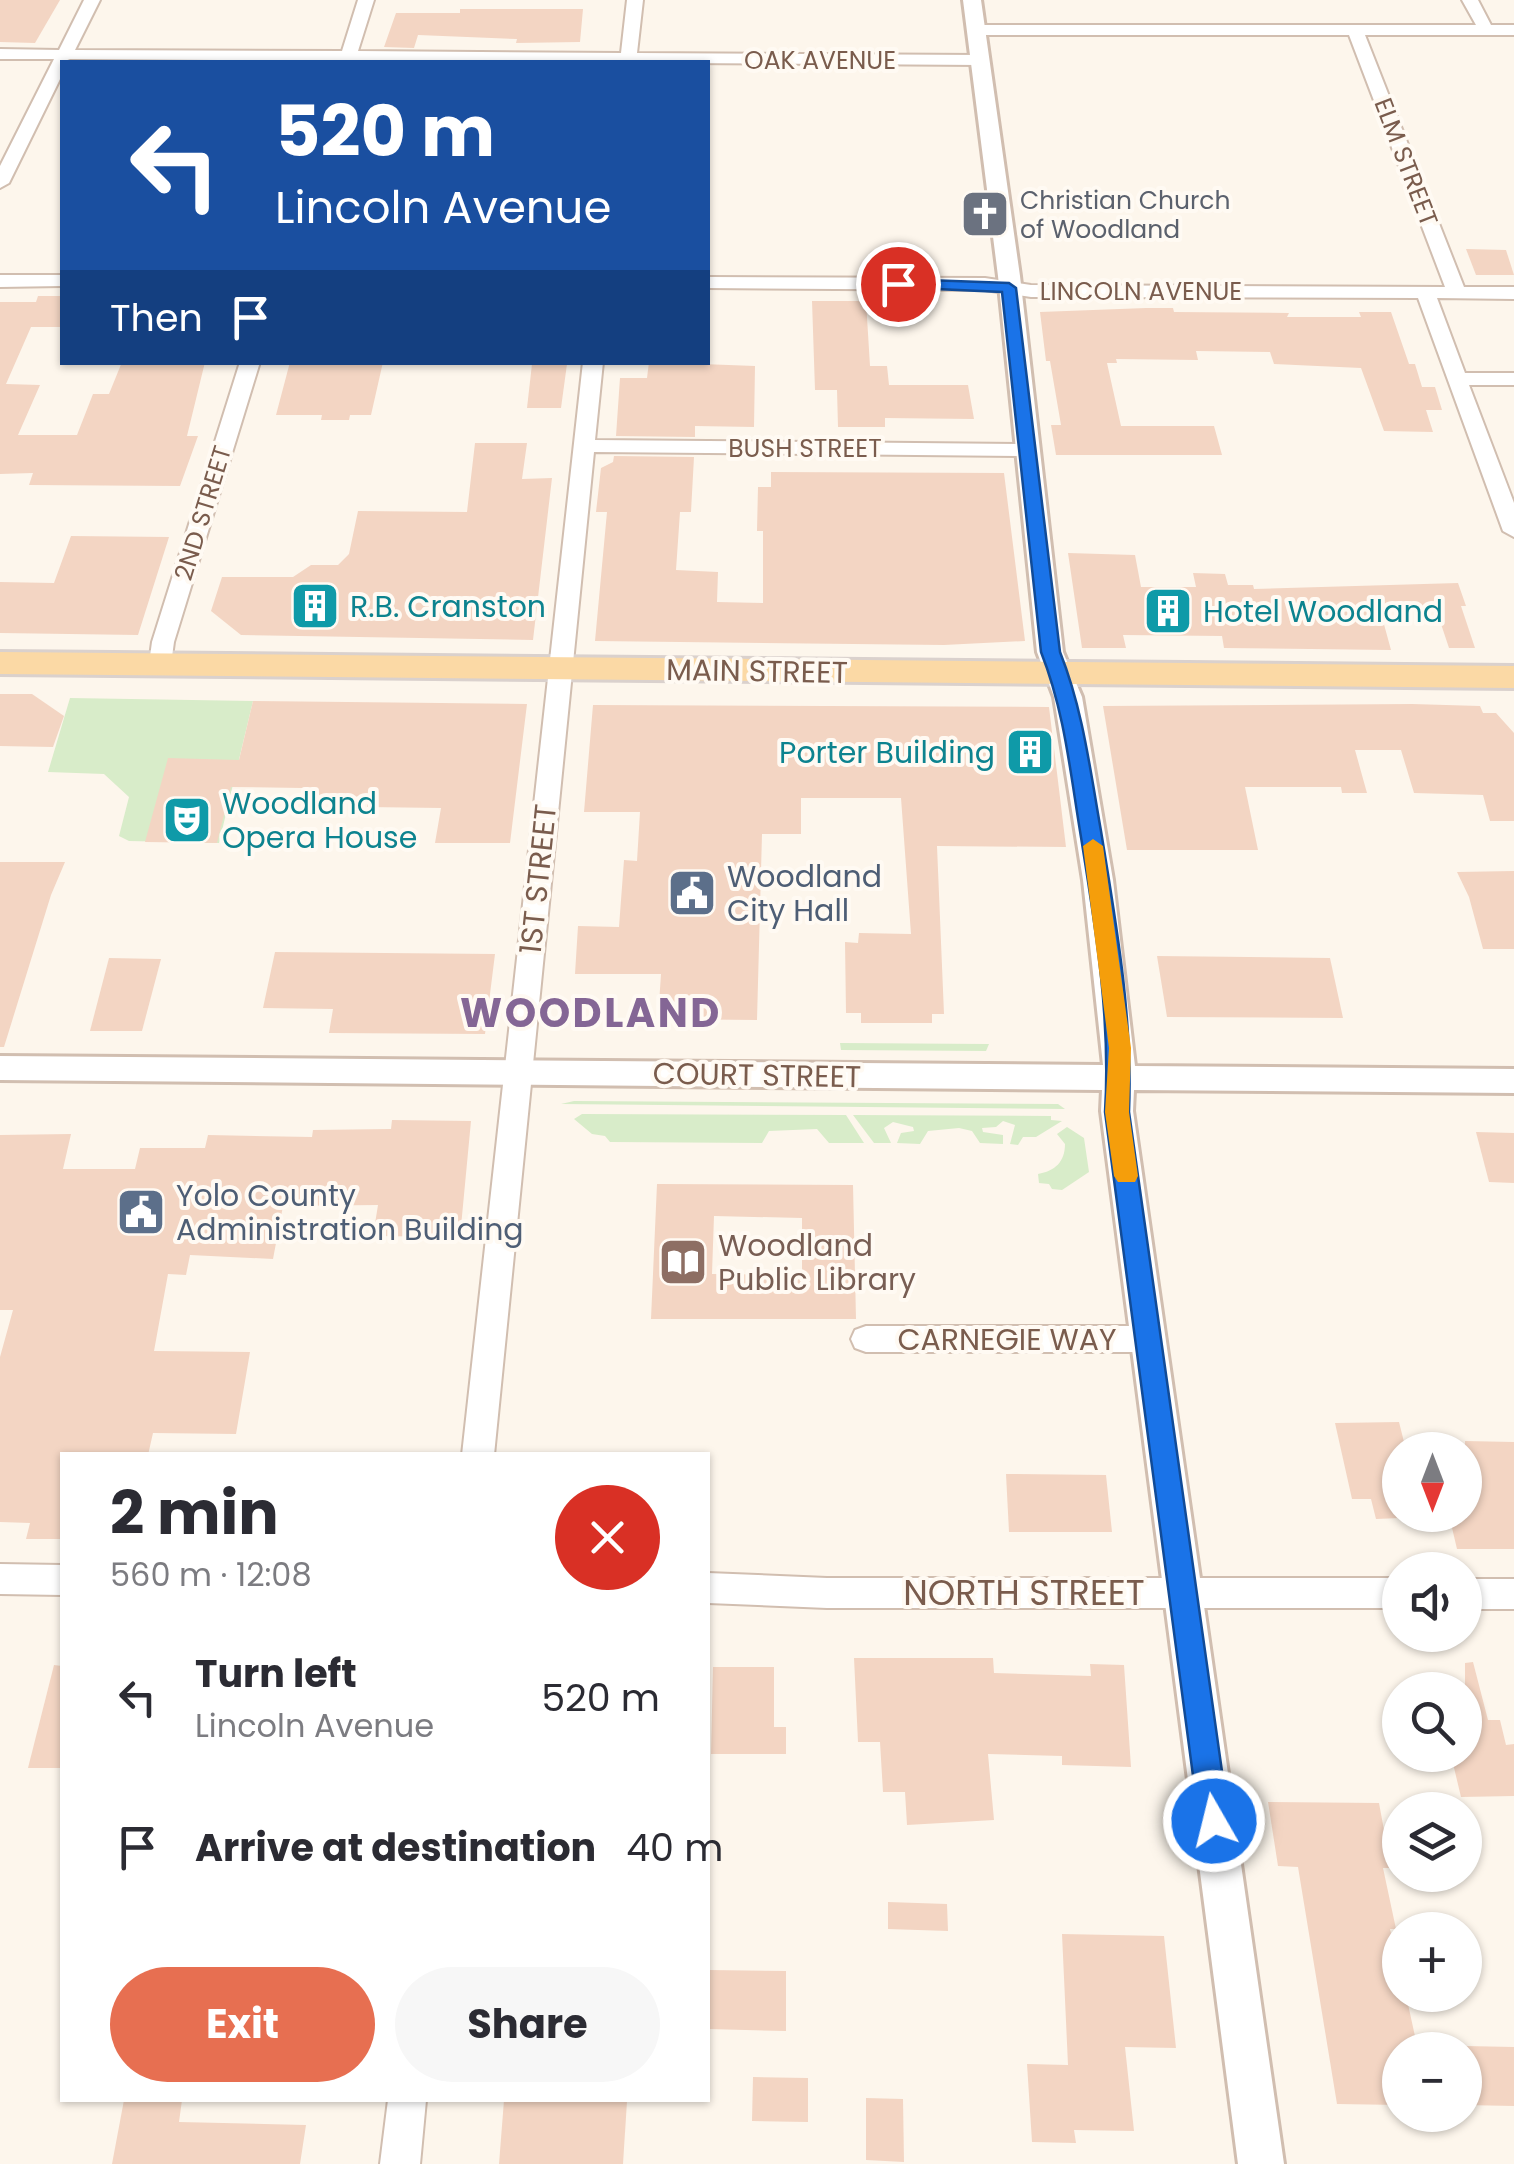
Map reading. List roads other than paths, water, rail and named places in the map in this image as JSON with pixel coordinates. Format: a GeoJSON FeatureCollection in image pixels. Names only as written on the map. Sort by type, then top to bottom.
{"type":"FeatureCollection","features":[{"type":"Feature","properties":{"kind":"main road","name":"MAIN STREET"},"geometry":{"type":"LineString","coordinates":[[0,662],[1514,676]]}},
{"type":"Feature","properties":{"kind":"street"},"geometry":{"type":"LineString","coordinates":[[61,60],[92,0]]}},
{"type":"Feature","properties":{"kind":"street"},"geometry":{"type":"LineString","coordinates":[[348,60],[366,0]]}},
{"type":"Feature","properties":{"kind":"street"},"geometry":{"type":"LineString","coordinates":[[628,60],[635,0]]}},
{"type":"Feature","properties":{"kind":"street"},"geometry":{"type":"LineString","coordinates":[[972,0],[1050,652],[1068,697],[1098,880],[1120,1048],[1117,1112],[1261,2164]]}},
{"type":"Feature","properties":{"kind":"street"},"geometry":{"type":"LineString","coordinates":[[1470,0],[1486,30]]}},
{"type":"Feature","properties":{"kind":"street"},"geometry":{"type":"LineString","coordinates":[[976,30],[1514,30]]}},
{"type":"Feature","properties":{"kind":"street","name":"ELM STREET"},"geometry":{"type":"LineString","coordinates":[[1355,30],[1457,293]]}},
{"type":"Feature","properties":{"kind":"street","name":"OAK AVENUE"},"geometry":{"type":"LineString","coordinates":[[0,54],[348,60]]}},
{"type":"Feature","properties":{"kind":"street","name":"OAK AVENUE"},"geometry":{"type":"LineString","coordinates":[[710,61],[980,60]]}},
{"type":"Feature","properties":{"kind":"street"},"geometry":{"type":"LineString","coordinates":[[0,183],[60,62]]}},
{"type":"Feature","properties":{"kind":"street"},"geometry":{"type":"LineString","coordinates":[[0,281],[60,281]]}},
{"type":"Feature","properties":{"kind":"street","name":"LINCOLN AVENUE"},"geometry":{"type":"LineString","coordinates":[[710,283],[1514,293]]}},
{"type":"Feature","properties":{"kind":"street"},"geometry":{"type":"LineString","coordinates":[[1425,292],[1514,531]]}},
{"type":"Feature","properties":{"kind":"street","name":"2ND STREET"},"geometry":{"type":"LineString","coordinates":[[160,664],[249,365]]}},
{"type":"Feature","properties":{"kind":"street","name":"1ST STREET"},"geometry":{"type":"LineString","coordinates":[[478,1452],[593,365]]}},
{"type":"Feature","properties":{"kind":"street"},"geometry":{"type":"LineString","coordinates":[[1456,379],[1514,379]]}},
{"type":"Feature","properties":{"kind":"street","name":"BUSH STREET"},"geometry":{"type":"LineString","coordinates":[[584,446],[1027,450]]}},
{"type":"Feature","properties":{"kind":"street","name":"COURT STREET"},"geometry":{"type":"LineString","coordinates":[[0,1068],[1514,1081]]}},
{"type":"Feature","properties":{"kind":"street","name":"CARNEGIE WAY"},"geometry":{"type":"LineString","coordinates":[[866,1339],[1149,1339]]}},
{"type":"Feature","properties":{"kind":"street"},"geometry":{"type":"LineString","coordinates":[[0,1579],[60,1580]]}},
{"type":"Feature","properties":{"kind":"street","name":"NORTH STREET"},"geometry":{"type":"LineString","coordinates":[[710,1588],[827,1593],[1382,1593]]}},
{"type":"Feature","properties":{"kind":"street"},"geometry":{"type":"LineString","coordinates":[[1482,1594],[1514,1594]]}},
{"type":"Feature","properties":{"kind":"street"},"geometry":{"type":"LineString","coordinates":[[400,2164],[407,2102]]}},
{"type":"Feature","properties":{"kind":"place","name":"Christian Church of Woodland"},"geometry":{"type":"Point","coordinates":[985,214]}},
{"type":"Feature","properties":{"kind":"place","name":"R.B. Cranston"},"geometry":{"type":"Point","coordinates":[315,606]}},
{"type":"Feature","properties":{"kind":"place","name":"Hotel Woodland"},"geometry":{"type":"Point","coordinates":[1168,611]}},
{"type":"Feature","properties":{"kind":"place","name":"Porter Building"},"geometry":{"type":"Point","coordinates":[1030,752]}},
{"type":"Feature","properties":{"kind":"place","name":"Woodland Opera House"},"geometry":{"type":"Point","coordinates":[187,820]}},
{"type":"Feature","properties":{"kind":"place","name":"Woodland City Hall"},"geometry":{"type":"Point","coordinates":[692,893]}},
{"type":"Feature","properties":{"kind":"place","name":"Yolo County Administration Building"},"geometry":{"type":"Point","coordinates":[141,1212]}},
{"type":"Feature","properties":{"kind":"place","name":"Woodland Public Library"},"geometry":{"type":"Point","coordinates":[683,1262]}},
{"type":"Feature","properties":{"kind":"district","name":"WOODLAND"},"geometry":{"type":"Point","coordinates":[591,1013]}}]}
